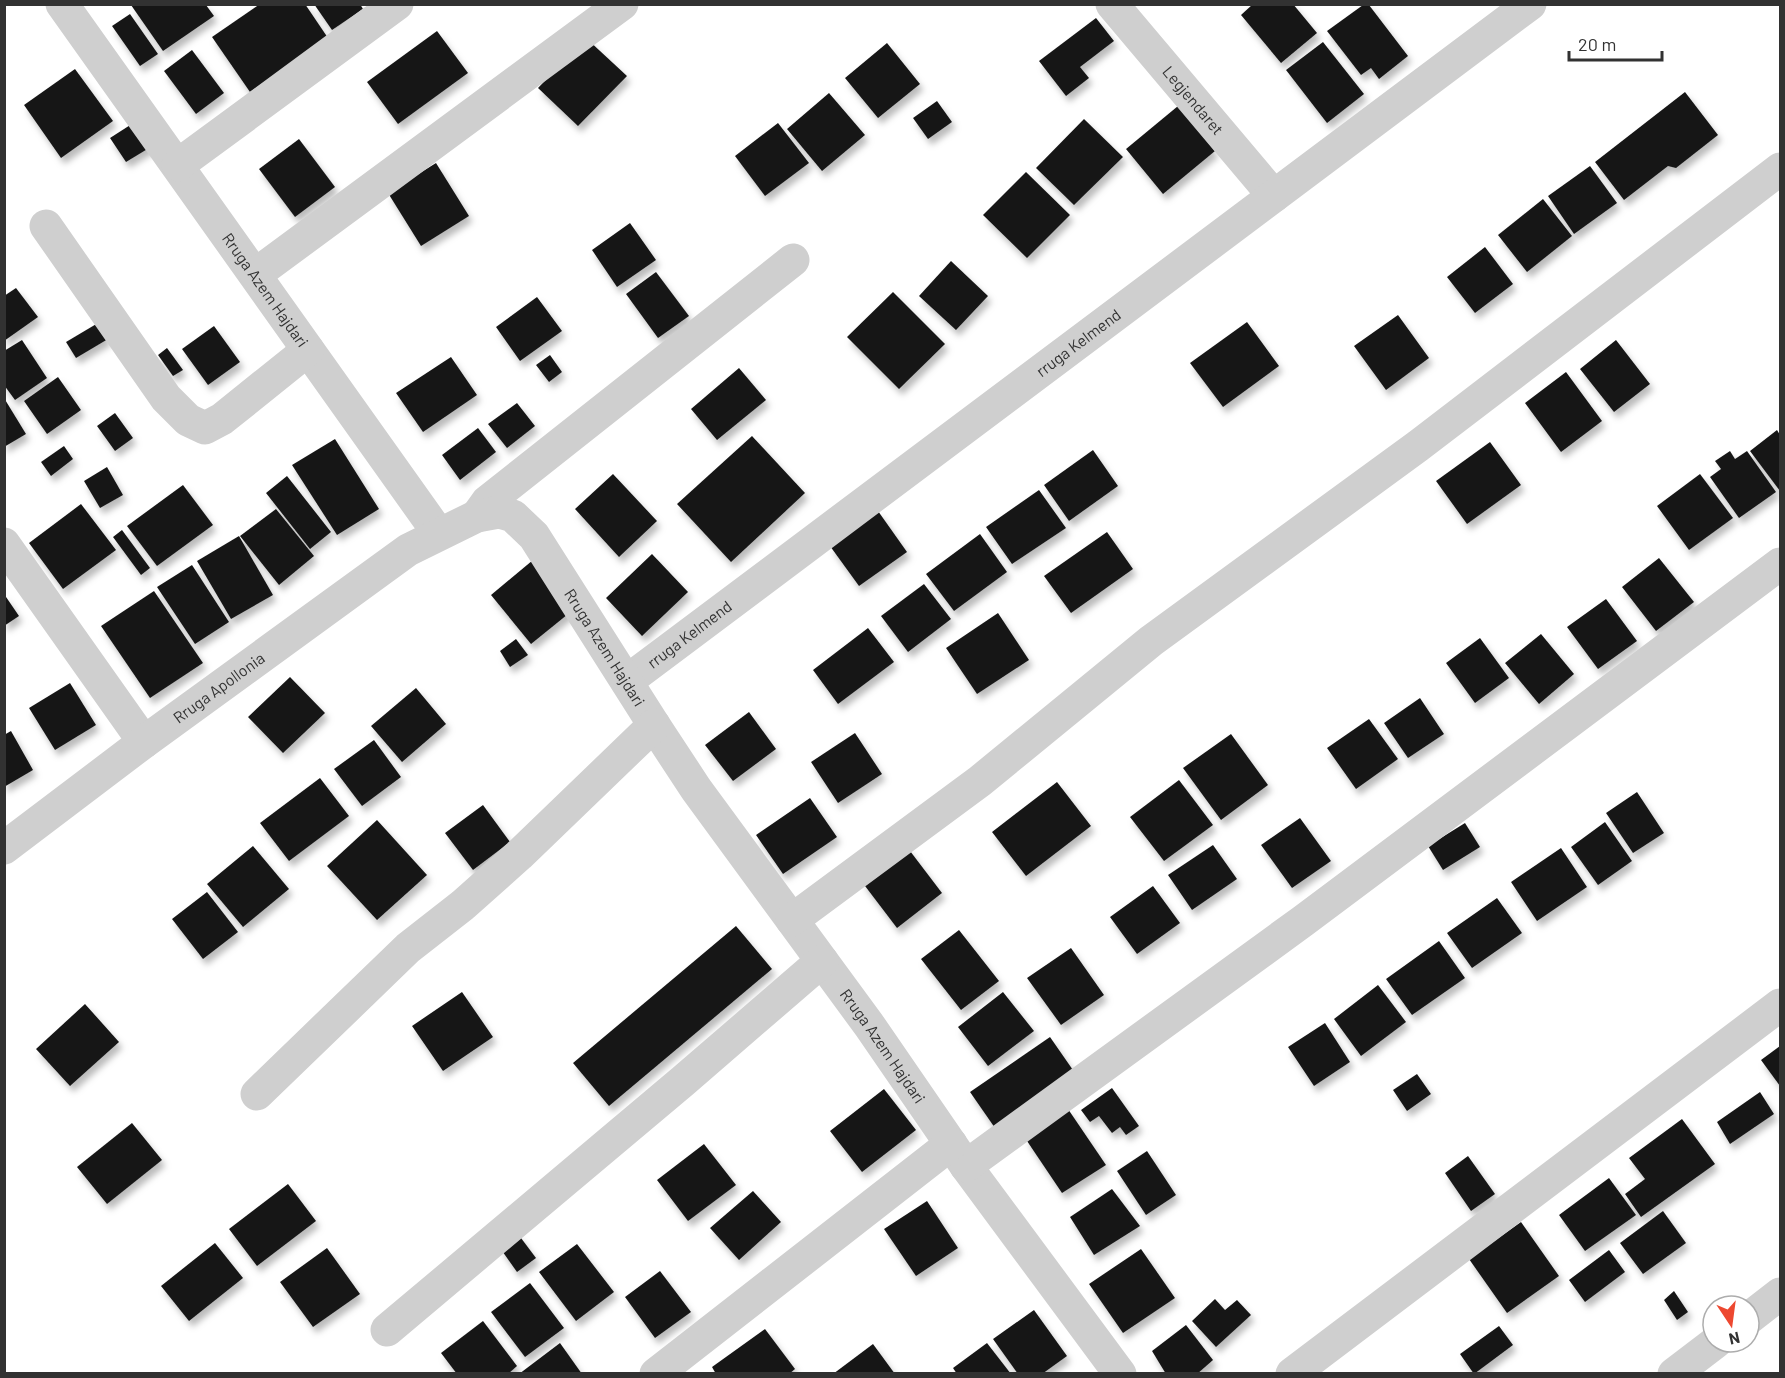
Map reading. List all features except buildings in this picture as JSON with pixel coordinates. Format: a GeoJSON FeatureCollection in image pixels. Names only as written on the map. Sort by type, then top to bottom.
{"type":"FeatureCollection","features":[{"type":"Feature","properties":{"kind":"street","name":"Rruga Azem Hajdari"},"geometry":{"type":"LineString","coordinates":[[62,4],[439,534],[477,516],[499,512],[513,516],[534,536],[696,789],[869,1024],[1108,1369]]}},
{"type":"Feature","properties":{"kind":"street"},"geometry":{"type":"LineString","coordinates":[[178,165],[397,4]]}},
{"type":"Feature","properties":{"kind":"street"},"geometry":{"type":"LineString","coordinates":[[256,274],[622,4]]}},
{"type":"Feature","properties":{"kind":"street","name":"Legjendaret"},"geometry":{"type":"LineString","coordinates":[[1112,4],[1274,196]]}},
{"type":"Feature","properties":{"kind":"street","name":"rruga Kelmend"},"geometry":{"type":"LineString","coordinates":[[627,681],[1274,196],[1512,10]]}},
{"type":"Feature","properties":{"kind":"street"},"geometry":{"type":"LineString","coordinates":[[792,920],[980,782],[1151,640],[1418,446],[1780,169]]}},
{"type":"Feature","properties":{"kind":"street"},"geometry":{"type":"LineString","coordinates":[[46,226],[166,398],[188,420],[205,428],[222,419],[308,350]]}},
{"type":"Feature","properties":{"kind":"street"},"geometry":{"type":"LineString","coordinates":[[477,516],[487,502],[793,260]]}},
{"type":"Feature","properties":{"kind":"street","name":"Rruga Apollonia"},"geometry":{"type":"LineString","coordinates":[[4,848],[144,742],[408,550],[439,534]]}},
{"type":"Feature","properties":{"kind":"street"},"geometry":{"type":"LineString","coordinates":[[4,544],[144,742]]}},
{"type":"Feature","properties":{"kind":"street"},"geometry":{"type":"LineString","coordinates":[[656,1374],[958,1155],[1303,921],[1780,564]]}},
{"type":"Feature","properties":{"kind":"street"},"geometry":{"type":"LineString","coordinates":[[257,1094],[408,948],[519,855],[654,725]]}},
{"type":"Feature","properties":{"kind":"street"},"geometry":{"type":"LineString","coordinates":[[387,1330],[822,961]]}},
{"type":"Feature","properties":{"kind":"street"},"geometry":{"type":"LineString","coordinates":[[1292,1374],[1780,1005]]}},
{"type":"Feature","properties":{"kind":"street"},"geometry":{"type":"LineString","coordinates":[[1761,1309],[1780,1294]]}},
{"type":"Feature","properties":{"kind":"street"},"geometry":{"type":"LineString","coordinates":[[1674,1374],[1701,1353]]}}]}
